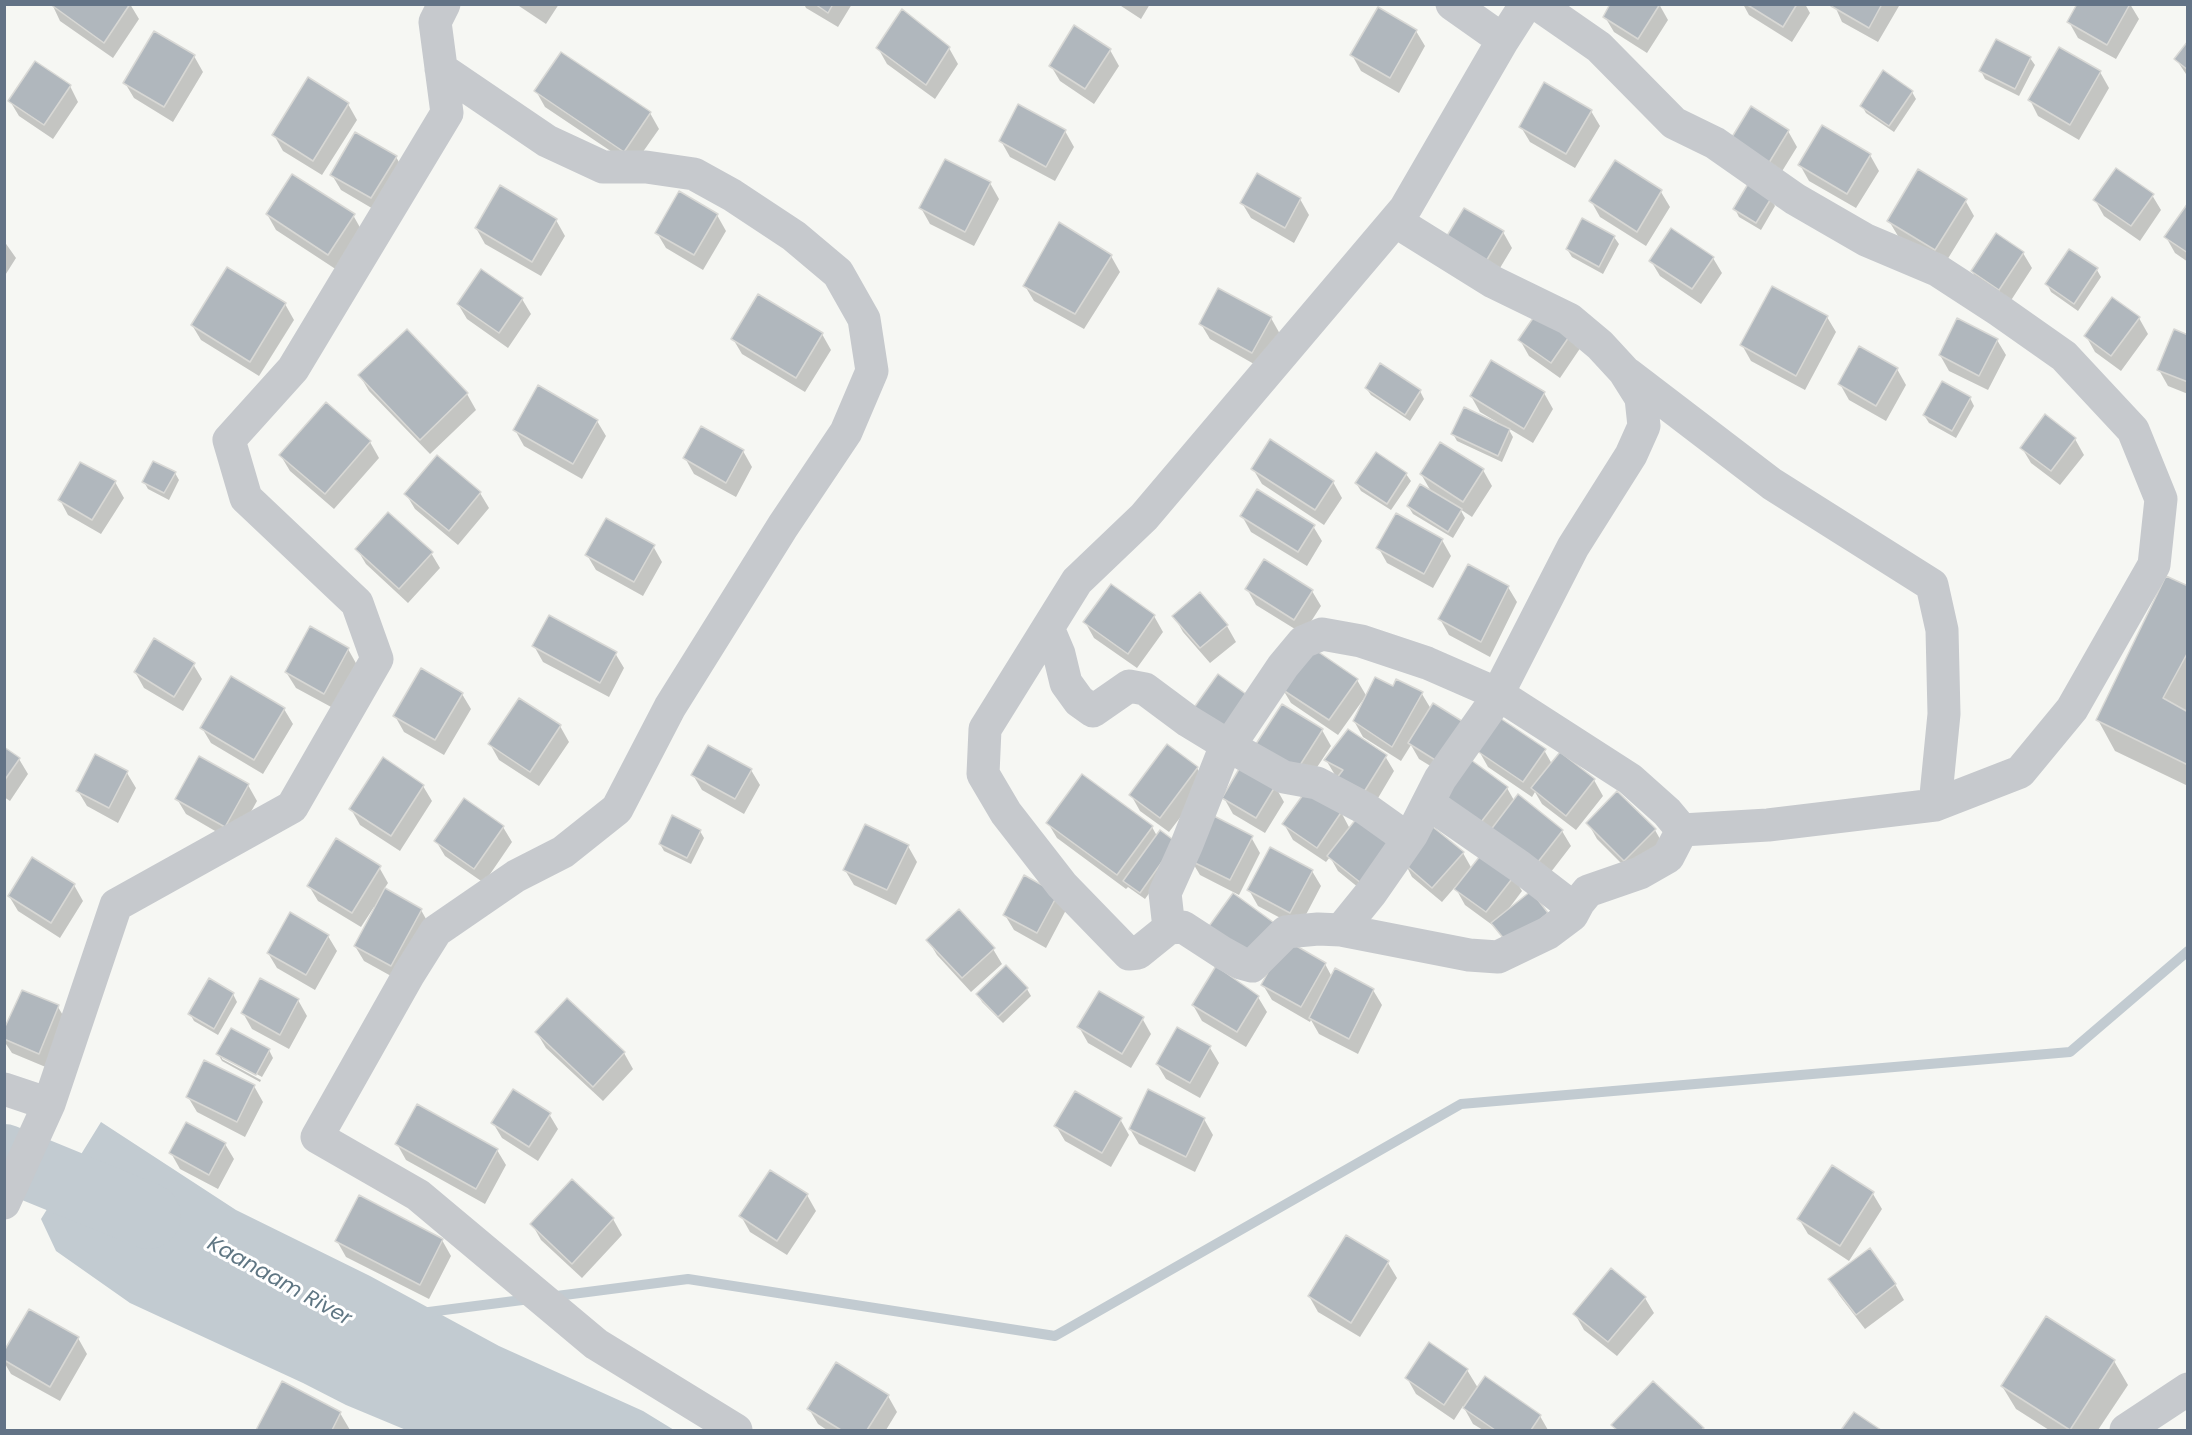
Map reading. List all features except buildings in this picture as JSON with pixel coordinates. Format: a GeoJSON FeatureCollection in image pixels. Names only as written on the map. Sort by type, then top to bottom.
{"type":"FeatureCollection","features":[{"type":"Feature","properties":{"kind":"street"},"geometry":{"type":"LineString","coordinates":[[4,1203],[49,1104],[116,905],[292,807],[377,659],[357,603],[246,498],[229,440],[293,369],[447,113],[435,22],[444,4]]}},
{"type":"Feature","properties":{"kind":"street"},"geometry":{"type":"LineString","coordinates":[[1452,4],[1503,40]]}},
{"type":"Feature","properties":{"kind":"street"},"geometry":{"type":"LineString","coordinates":[[1526,4],[1405,210],[1144,517],[1077,582],[985,729],[983,774],[1006,813],[1062,885],[1129,954],[1138,953],[1169,928],[1184,927],[1223,953],[1252,966],[1286,932],[1318,929],[1341,930],[1469,955],[1498,957],[1548,933],[1572,915],[1588,891],[1640,873],[1668,857],[1682,830]]}},
{"type":"Feature","properties":{"kind":"street"},"geometry":{"type":"LineString","coordinates":[[1537,4],[1599,47],[1674,123],[1715,143],[1805,205],[1866,240],[1937,270],[2000,310],[2064,356],[2133,430],[2161,499],[2154,565],[2072,709],[2020,772],[1935,805],[1768,825],[1682,830]]}},
{"type":"Feature","properties":{"kind":"street"},"geometry":{"type":"LineString","coordinates":[[441,69],[547,141],[603,167],[646,167],[694,174],[732,195],[794,236],[838,273],[864,319],[872,371],[846,432],[783,526],[670,707],[617,809],[563,852],[516,876],[436,931],[409,974],[317,1137],[418,1194],[596,1344],[736,1431]]}},
{"type":"Feature","properties":{"kind":"street"},"geometry":{"type":"LineString","coordinates":[[1395,221],[1493,282],[1569,319],[1600,345],[1624,371],[1772,484],[1932,585],[1942,630],[1944,714],[1935,805]]}},
{"type":"Feature","properties":{"kind":"street"},"geometry":{"type":"LineString","coordinates":[[1341,930],[1371,893],[1408,839],[1440,779],[1492,705],[1573,547],[1631,455],[1644,426],[1641,398],[1624,371]]}},
{"type":"Feature","properties":{"kind":"street"},"geometry":{"type":"LineString","coordinates":[[1048,628],[1059,654],[1066,683],[1079,701],[1093,711],[1129,686],[1145,688],[1188,721],[1229,746],[1284,777],[1317,783],[1325,787],[1366,809],[1408,839]]}},
{"type":"Feature","properties":{"kind":"street"},"geometry":{"type":"LineString","coordinates":[[1169,928],[1165,892],[1221,758],[1283,666],[1303,642],[1322,634],[1361,641],[1427,663],[1498,694],[1630,779],[1667,812],[1682,830]]}},
{"type":"Feature","properties":{"kind":"street"},"geometry":{"type":"LineString","coordinates":[[1428,803],[1519,866],[1575,909]]}},
{"type":"Feature","properties":{"kind":"street"},"geometry":{"type":"LineString","coordinates":[[4,1089],[49,1104]]}},
{"type":"Feature","properties":{"kind":"street"},"geometry":{"type":"LineString","coordinates":[[2126,1431],[2187,1389]]}},
{"type":"Feature","properties":{"kind":"water"},"geometry":{"type":"Polygon","coordinates":[[[101,1122],[236,1210],[370,1276],[499,1346],[643,1411],[674,1430],[406,1430],[346,1405],[130,1303],[56,1251],[41,1219],[101,1122]]]}},
{"type":"Feature","properties":{"kind":"waterway"},"geometry":{"type":"LineString","coordinates":[[549,1297],[688,1279],[1055,1336],[1461,1104],[2070,1052],[2188,951]]}},
{"type":"Feature","properties":{"kind":"waterway","name":"Kaanaam River"},"geometry":{"type":"LineString","coordinates":[[4,1157],[148,1216]]}},
{"type":"Feature","properties":{"kind":"waterway"},"geometry":{"type":"LineString","coordinates":[[421,1313],[530,1299]]}}]}
